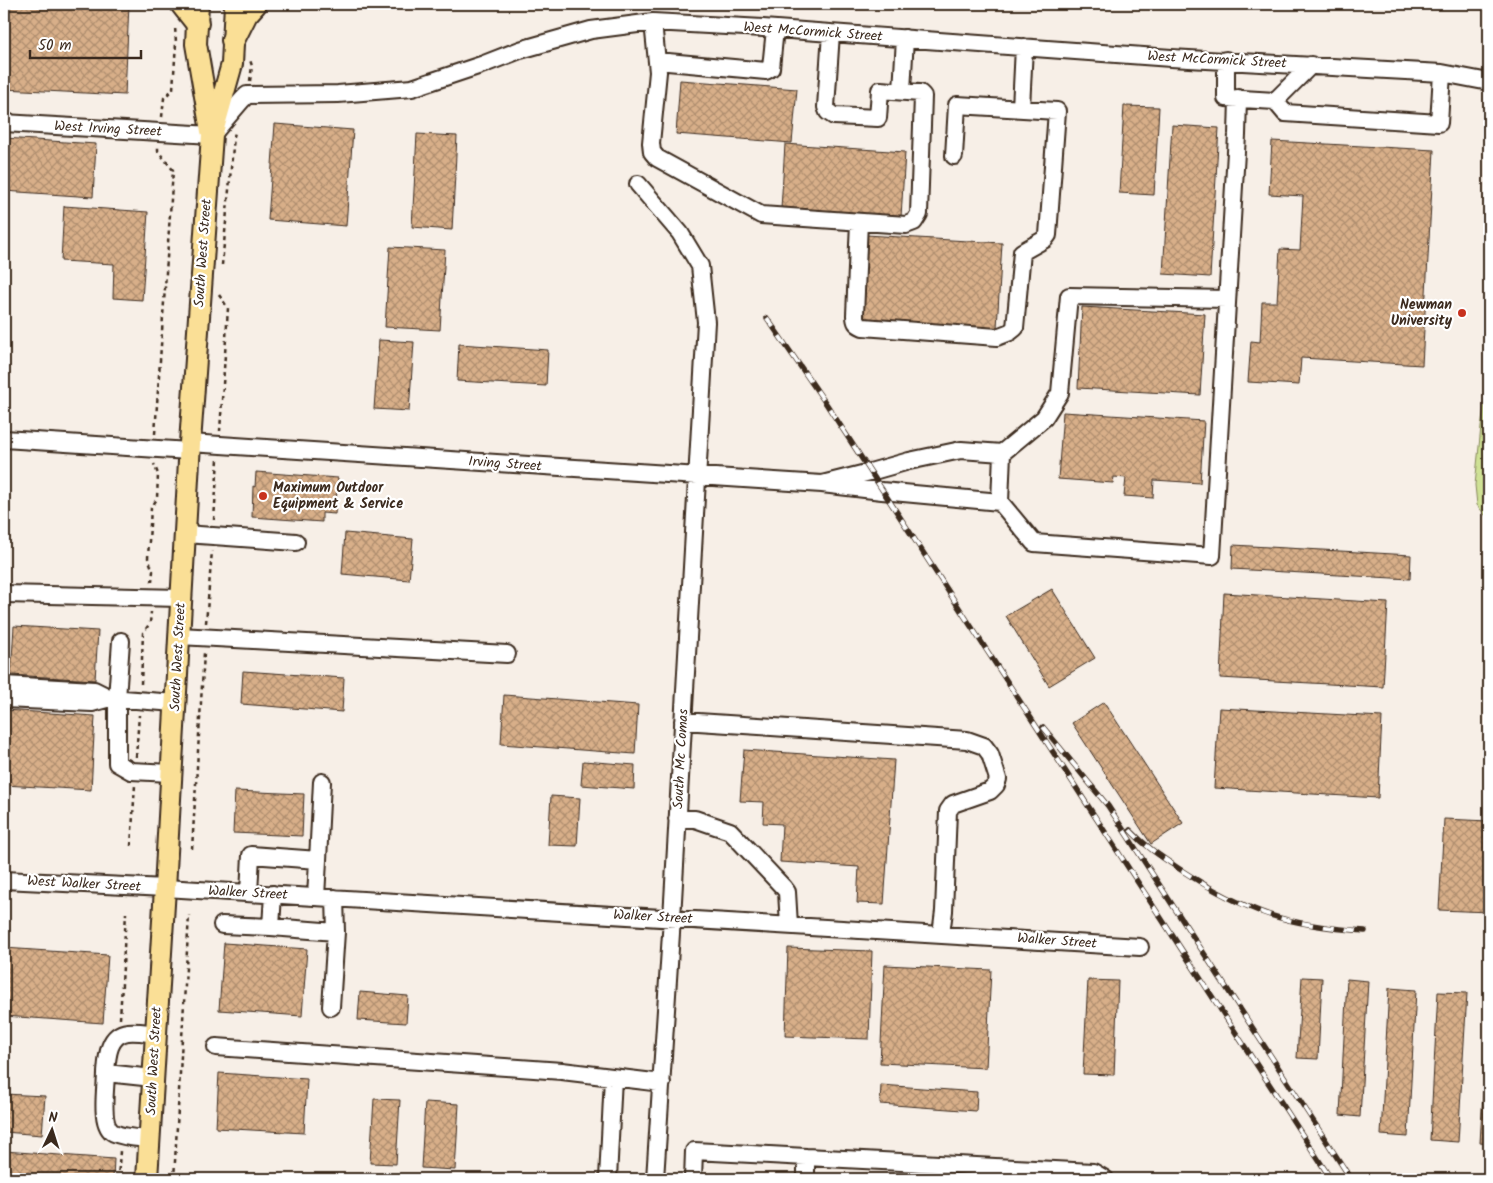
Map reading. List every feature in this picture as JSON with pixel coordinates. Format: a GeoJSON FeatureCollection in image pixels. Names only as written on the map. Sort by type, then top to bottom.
{"type":"FeatureCollection","features":[{"type":"Feature","properties":{"kind":"highway"},"geometry":{"type":"LineString","coordinates":[[233,40],[246,14],[255,4]]}},
{"type":"Feature","properties":{"kind":"highway"},"geometry":{"type":"LineString","coordinates":[[178,12],[197,14]]}},
{"type":"Feature","properties":{"kind":"main road","name":"South West Street"},"geometry":{"type":"LineString","coordinates":[[147,1179],[189,447],[212,135],[232,64],[235,4]]}},
{"type":"Feature","properties":{"kind":"main road","name":"South West Street"},"geometry":{"type":"LineString","coordinates":[[197,14],[196,44],[212,135]]}},
{"type":"Feature","properties":{"kind":"street"},"geometry":{"type":"LineString","coordinates":[[653,22],[658,72],[651,143],[652,152],[656,158],[761,215],[906,225],[914,222],[919,214],[923,96],[920,92],[880,90],[878,118],[834,116],[828,112],[826,107],[831,33]]}},
{"type":"Feature","properties":{"kind":"street","name":"West McCormick Street"},"geometry":{"type":"LineString","coordinates":[[247,95],[338,94],[412,88],[520,50],[590,30],[653,22],[1442,73],[1489,70]]}},
{"type":"Feature","properties":{"kind":"street"},"geometry":{"type":"LineString","coordinates":[[657,61],[766,71],[772,68],[775,29]]}},
{"type":"Feature","properties":{"kind":"street"},"geometry":{"type":"LineString","coordinates":[[902,91],[905,38]]}},
{"type":"Feature","properties":{"kind":"street"},"geometry":{"type":"LineString","coordinates":[[1021,108],[1024,47]]}},
{"type":"Feature","properties":{"kind":"street"},"geometry":{"type":"LineString","coordinates":[[1226,60],[1226,98],[1275,101],[1285,113],[1438,123],[1442,73]]}},
{"type":"Feature","properties":{"kind":"street"},"geometry":{"type":"LineString","coordinates":[[1275,101],[1311,65]]}},
{"type":"Feature","properties":{"kind":"street","name":"West McCormick Street"},"geometry":{"type":"LineString","coordinates":[[1442,73],[1489,82]]}},
{"type":"Feature","properties":{"kind":"street"},"geometry":{"type":"LineString","coordinates":[[212,135],[247,95]]}},
{"type":"Feature","properties":{"kind":"street"},"geometry":{"type":"LineString","coordinates":[[1002,453],[1000,502],[1034,542],[1212,556],[1237,145],[1238,98]]}},
{"type":"Feature","properties":{"kind":"street"},"geometry":{"type":"LineString","coordinates":[[859,222],[855,314],[855,321],[858,325],[872,328],[997,337],[1010,332],[1015,328],[1022,252],[1048,236],[1057,111],[957,105],[954,156]]}},
{"type":"Feature","properties":{"kind":"street","name":"West Irving Street"},"geometry":{"type":"LineString","coordinates":[[4,123],[212,135]]}},
{"type":"Feature","properties":{"kind":"street","name":"South Mc Comas"},"geometry":{"type":"LineString","coordinates":[[638,184],[680,233],[700,266],[706,322],[678,819],[655,1179]]}},
{"type":"Feature","properties":{"kind":"street"},"geometry":{"type":"LineString","coordinates":[[822,484],[909,461],[961,450],[1002,453],[1044,418],[1060,393],[1068,296],[1227,300]]}},
{"type":"Feature","properties":{"kind":"street","name":"Irving Street"},"geometry":{"type":"LineString","coordinates":[[4,439],[154,449],[219,445],[822,484]]}},
{"type":"Feature","properties":{"kind":"street"},"geometry":{"type":"LineString","coordinates":[[822,484],[1000,502]]}},
{"type":"Feature","properties":{"kind":"street"},"geometry":{"type":"LineString","coordinates":[[184,534],[296,542]]}},
{"type":"Feature","properties":{"kind":"street"},"geometry":{"type":"LineString","coordinates":[[4,594],[181,598]]}},
{"type":"Feature","properties":{"kind":"street"},"geometry":{"type":"LineString","coordinates":[[179,636],[507,654]]}},
{"type":"Feature","properties":{"kind":"street"},"geometry":{"type":"LineString","coordinates":[[121,641],[114,699],[117,763],[131,771],[171,773]]}},
{"type":"Feature","properties":{"kind":"street"},"geometry":{"type":"LineString","coordinates":[[4,685],[94,690],[114,699]]}},
{"type":"Feature","properties":{"kind":"street"},"geometry":{"type":"LineString","coordinates":[[4,699],[92,704],[114,699],[175,703]]}},
{"type":"Feature","properties":{"kind":"street"},"geometry":{"type":"LineString","coordinates":[[683,721],[967,740],[984,746],[990,754],[998,779],[996,785],[990,791],[953,804],[948,811],[944,911],[941,934]]}},
{"type":"Feature","properties":{"kind":"street"},"geometry":{"type":"LineString","coordinates":[[316,897],[322,782]]}},
{"type":"Feature","properties":{"kind":"street"},"geometry":{"type":"LineString","coordinates":[[678,819],[695,819],[730,831],[787,892],[789,925]]}},
{"type":"Feature","properties":{"kind":"street"},"geometry":{"type":"LineString","coordinates":[[249,893],[251,855],[318,860]]}},
{"type":"Feature","properties":{"kind":"street","name":"West Walker Street"},"geometry":{"type":"LineString","coordinates":[[4,880],[165,888]]}},
{"type":"Feature","properties":{"kind":"street","name":"Walker Street"},"geometry":{"type":"LineString","coordinates":[[165,888],[1140,946]]}},
{"type":"Feature","properties":{"kind":"street"},"geometry":{"type":"LineString","coordinates":[[271,927],[273,894]]}},
{"type":"Feature","properties":{"kind":"street"},"geometry":{"type":"LineString","coordinates":[[330,1007],[336,932],[335,898]]}},
{"type":"Feature","properties":{"kind":"street"},"geometry":{"type":"LineString","coordinates":[[222,925],[336,932]]}},
{"type":"Feature","properties":{"kind":"street"},"geometry":{"type":"LineString","coordinates":[[150,1139],[121,1136],[112,1133],[106,1125],[104,1111],[107,1052],[112,1043],[122,1033],[156,1034]]}},
{"type":"Feature","properties":{"kind":"street"},"geometry":{"type":"LineString","coordinates":[[216,1047],[562,1071],[662,1083]]}},
{"type":"Feature","properties":{"kind":"street"},"geometry":{"type":"LineString","coordinates":[[106,1073],[153,1078]]}},
{"type":"Feature","properties":{"kind":"street"},"geometry":{"type":"LineString","coordinates":[[608,1179],[613,1077]]}},
{"type":"Feature","properties":{"kind":"street"},"geometry":{"type":"LineString","coordinates":[[693,1179],[694,1150],[806,1157],[946,1172],[1058,1175],[1093,1172],[1105,1179]]}},
{"type":"Feature","properties":{"kind":"street"},"geometry":{"type":"LineString","coordinates":[[806,1157],[806,1179]]}},
{"type":"Feature","properties":{"kind":"path"},"geometry":{"type":"LineString","coordinates":[[131,846],[144,634],[150,623],[152,597],[153,571],[148,558],[151,508],[157,498],[158,474],[153,461],[172,170],[158,151],[164,98],[173,89],[178,12]]}},
{"type":"Feature","properties":{"kind":"path"},"geometry":{"type":"LineString","coordinates":[[247,95],[252,66],[250,59]]}},
{"type":"Feature","properties":{"kind":"path"},"geometry":{"type":"LineString","coordinates":[[221,268],[234,136],[237,130]]}},
{"type":"Feature","properties":{"kind":"path"},"geometry":{"type":"LineString","coordinates":[[192,849],[228,308],[218,296],[220,287]]}},
{"type":"Feature","properties":{"kind":"path"},"geometry":{"type":"LineString","coordinates":[[174,1179],[189,915]]}},
{"type":"Feature","properties":{"kind":"green space"},"geometry":{"type":"Polygon","coordinates":[[[1489,373],[1489,520],[1477,505],[1475,485],[1489,373]]]}},
{"type":"Feature","properties":{"kind":"building"},"geometry":{"type":"Polygon","coordinates":[[[4,4],[129,4],[125,95],[4,89],[4,4]]]}},
{"type":"Feature","properties":{"kind":"building"},"geometry":{"type":"Polygon","coordinates":[[[680,80],[797,89],[792,143],[676,134],[680,80]]]}},
{"type":"Feature","properties":{"kind":"building"},"geometry":{"type":"Polygon","coordinates":[[[1124,106],[1159,107],[1154,195],[1119,193],[1124,106]]]}},
{"type":"Feature","properties":{"kind":"building"},"geometry":{"type":"Polygon","coordinates":[[[275,124],[353,130],[346,226],[268,220],[275,124]]]}},
{"type":"Feature","properties":{"kind":"building"},"geometry":{"type":"Polygon","coordinates":[[[1172,125],[1219,128],[1210,277],[1163,274],[1172,125]]]}},
{"type":"Feature","properties":{"kind":"building"},"geometry":{"type":"Polygon","coordinates":[[[417,134],[457,136],[452,230],[412,227],[417,134]]]}},
{"type":"Feature","properties":{"kind":"building"},"geometry":{"type":"Polygon","coordinates":[[[4,138],[96,144],[93,197],[4,191],[4,138]]]}},
{"type":"Feature","properties":{"kind":"building"},"geometry":{"type":"Polygon","coordinates":[[[1272,141],[1434,150],[1422,365],[1301,358],[1299,385],[1248,382],[1251,341],[1260,342],[1262,302],[1277,302],[1280,249],[1300,250],[1303,196],[1269,194],[1272,141]]]}},
{"type":"Feature","properties":{"kind":"building"},"geometry":{"type":"Polygon","coordinates":[[[785,144],[905,152],[901,217],[781,209],[785,144]]]}},
{"type":"Feature","properties":{"kind":"building"},"geometry":{"type":"Polygon","coordinates":[[[64,206],[148,212],[142,300],[113,298],[114,264],[61,261],[64,206]]]}},
{"type":"Feature","properties":{"kind":"building"},"geometry":{"type":"Polygon","coordinates":[[[866,235],[1002,243],[997,328],[861,320],[866,235]]]}},
{"type":"Feature","properties":{"kind":"building"},"geometry":{"type":"Polygon","coordinates":[[[390,247],[445,250],[440,330],[385,327],[390,247]]]}},
{"type":"Feature","properties":{"kind":"building"},"geometry":{"type":"Polygon","coordinates":[[[1082,307],[1205,314],[1200,395],[1078,388],[1082,307]]]}},
{"type":"Feature","properties":{"kind":"building"},"geometry":{"type":"Polygon","coordinates":[[[379,340],[414,342],[409,411],[374,409],[379,340]]]}},
{"type":"Feature","properties":{"kind":"building"},"geometry":{"type":"Polygon","coordinates":[[[459,344],[548,350],[546,386],[457,381],[459,344]]]}},
{"type":"Feature","properties":{"kind":"building"},"geometry":{"type":"Polygon","coordinates":[[[1063,412],[1204,421],[1200,483],[1154,480],[1153,498],[1124,496],[1126,478],[1114,477],[1113,483],[1058,479],[1063,412]]]}},
{"type":"Feature","properties":{"kind":"building"},"geometry":{"type":"Polygon","coordinates":[[[256,472],[338,478],[335,514],[322,513],[322,522],[252,517],[253,486],[255,487],[256,472]]]}},
{"type":"Feature","properties":{"kind":"building"},"geometry":{"type":"Polygon","coordinates":[[[345,533],[413,539],[409,580],[342,574],[345,533]]]}},
{"type":"Feature","properties":{"kind":"building"},"geometry":{"type":"Polygon","coordinates":[[[1233,545],[1411,555],[1410,579],[1232,569],[1233,545]]]}},
{"type":"Feature","properties":{"kind":"building"},"geometry":{"type":"Polygon","coordinates":[[[1052,589],[1095,658],[1049,686],[1006,616],[1052,589]]]}},
{"type":"Feature","properties":{"kind":"building"},"geometry":{"type":"Polygon","coordinates":[[[1224,593],[1388,603],[1383,687],[1220,678],[1224,593]]]}},
{"type":"Feature","properties":{"kind":"building"},"geometry":{"type":"Polygon","coordinates":[[[14,626],[98,631],[95,680],[11,675],[14,626]]]}},
{"type":"Feature","properties":{"kind":"building"},"geometry":{"type":"Polygon","coordinates":[[[243,671],[344,678],[342,712],[241,704],[243,671]]]}},
{"type":"Feature","properties":{"kind":"building"},"geometry":{"type":"Polygon","coordinates":[[[504,695],[638,705],[635,754],[501,744],[504,695]]]}},
{"type":"Feature","properties":{"kind":"building"},"geometry":{"type":"Polygon","coordinates":[[[1104,702],[1183,823],[1151,844],[1072,723],[1104,702]]]}},
{"type":"Feature","properties":{"kind":"building"},"geometry":{"type":"Polygon","coordinates":[[[1219,708],[1382,717],[1378,798],[1214,788],[1219,708]]]}},
{"type":"Feature","properties":{"kind":"building"},"geometry":{"type":"Polygon","coordinates":[[[4,710],[95,716],[91,790],[4,785],[4,710]]]}},
{"type":"Feature","properties":{"kind":"building"},"geometry":{"type":"Polygon","coordinates":[[[744,750],[894,760],[884,904],[857,903],[859,867],[780,862],[782,824],[763,823],[764,802],[740,801],[744,750]]]}},
{"type":"Feature","properties":{"kind":"building"},"geometry":{"type":"Polygon","coordinates":[[[583,761],[635,765],[634,789],[581,785],[583,761]]]}},
{"type":"Feature","properties":{"kind":"building"},"geometry":{"type":"Polygon","coordinates":[[[235,791],[304,794],[302,836],[233,833],[235,791]]]}},
{"type":"Feature","properties":{"kind":"building"},"geometry":{"type":"Polygon","coordinates":[[[551,796],[580,798],[577,846],[548,845],[551,796]]]}},
{"type":"Feature","properties":{"kind":"building"},"geometry":{"type":"Polygon","coordinates":[[[1444,819],[1489,821],[1489,912],[1439,910],[1444,819]]]}},
{"type":"Feature","properties":{"kind":"building"},"geometry":{"type":"Polygon","coordinates":[[[224,943],[307,949],[302,1016],[219,1010],[224,943]]]}},
{"type":"Feature","properties":{"kind":"building"},"geometry":{"type":"Polygon","coordinates":[[[4,948],[108,955],[103,1023],[4,1016],[4,948]]]}},
{"type":"Feature","properties":{"kind":"building"},"geometry":{"type":"Polygon","coordinates":[[[788,948],[872,951],[869,1039],[785,1036],[788,948]]]}},
{"type":"Feature","properties":{"kind":"building"},"geometry":{"type":"Polygon","coordinates":[[[885,965],[991,970],[986,1068],[880,1063],[885,965]]]}},
{"type":"Feature","properties":{"kind":"building"},"geometry":{"type":"Polygon","coordinates":[[[1302,977],[1322,978],[1318,1059],[1297,1058],[1302,977]]]}},
{"type":"Feature","properties":{"kind":"building"},"geometry":{"type":"Polygon","coordinates":[[[1347,979],[1368,981],[1360,1117],[1340,1115],[1347,979]]]}},
{"type":"Feature","properties":{"kind":"building"},"geometry":{"type":"Polygon","coordinates":[[[1088,980],[1118,981],[1114,1075],[1083,1074],[1088,980]]]}},
{"type":"Feature","properties":{"kind":"building"},"geometry":{"type":"Polygon","coordinates":[[[1389,988],[1416,990],[1408,1137],[1381,1135],[1389,988]]]}},
{"type":"Feature","properties":{"kind":"building"},"geometry":{"type":"Polygon","coordinates":[[[360,992],[408,996],[406,1023],[358,1020],[360,992]]]}},
{"type":"Feature","properties":{"kind":"building"},"geometry":{"type":"Polygon","coordinates":[[[1438,992],[1467,993],[1458,1142],[1430,1140],[1438,992]]]}},
{"type":"Feature","properties":{"kind":"building"},"geometry":{"type":"Polygon","coordinates":[[[1489,995],[1489,1144],[1480,1143],[1489,995]]]}},
{"type":"Feature","properties":{"kind":"building"},"geometry":{"type":"Polygon","coordinates":[[[219,1073],[307,1079],[304,1133],[216,1128],[219,1073]]]}},
{"type":"Feature","properties":{"kind":"building"},"geometry":{"type":"Polygon","coordinates":[[[881,1085],[977,1092],[976,1111],[880,1104],[881,1085]]]}},
{"type":"Feature","properties":{"kind":"building"},"geometry":{"type":"Polygon","coordinates":[[[4,1094],[45,1096],[42,1135],[4,1132],[4,1094]]]}},
{"type":"Feature","properties":{"kind":"building"},"geometry":{"type":"Polygon","coordinates":[[[374,1099],[400,1100],[396,1164],[370,1163],[374,1099]]]}},
{"type":"Feature","properties":{"kind":"building"},"geometry":{"type":"Polygon","coordinates":[[[425,1102],[459,1104],[455,1170],[421,1168],[425,1102]]]}},
{"type":"Feature","properties":{"kind":"building"},"geometry":{"type":"Polygon","coordinates":[[[4,1151],[114,1159],[113,1179],[4,1179],[4,1151]]]}},
{"type":"Feature","properties":{"kind":"railway"},"geometry":{"type":"LineString","coordinates":[[767,318],[827,405],[1331,1179]]}},
{"type":"Feature","properties":{"kind":"railway"},"geometry":{"type":"LineString","coordinates":[[1043,727],[1108,806],[1351,1179]]}},
{"type":"Feature","properties":{"kind":"railway"},"geometry":{"type":"LineString","coordinates":[[1130,830],[1147,846],[1178,868],[1246,906],[1293,921],[1365,931]]}},
{"type":"Feature","properties":{"kind":"place","name":"Newman University"},"geometry":{"type":"Point","coordinates":[1462,313]}},
{"type":"Feature","properties":{"kind":"place","name":"Maximum Outdoor Equipment & Service"},"geometry":{"type":"Point","coordinates":[263,496]}}]}
